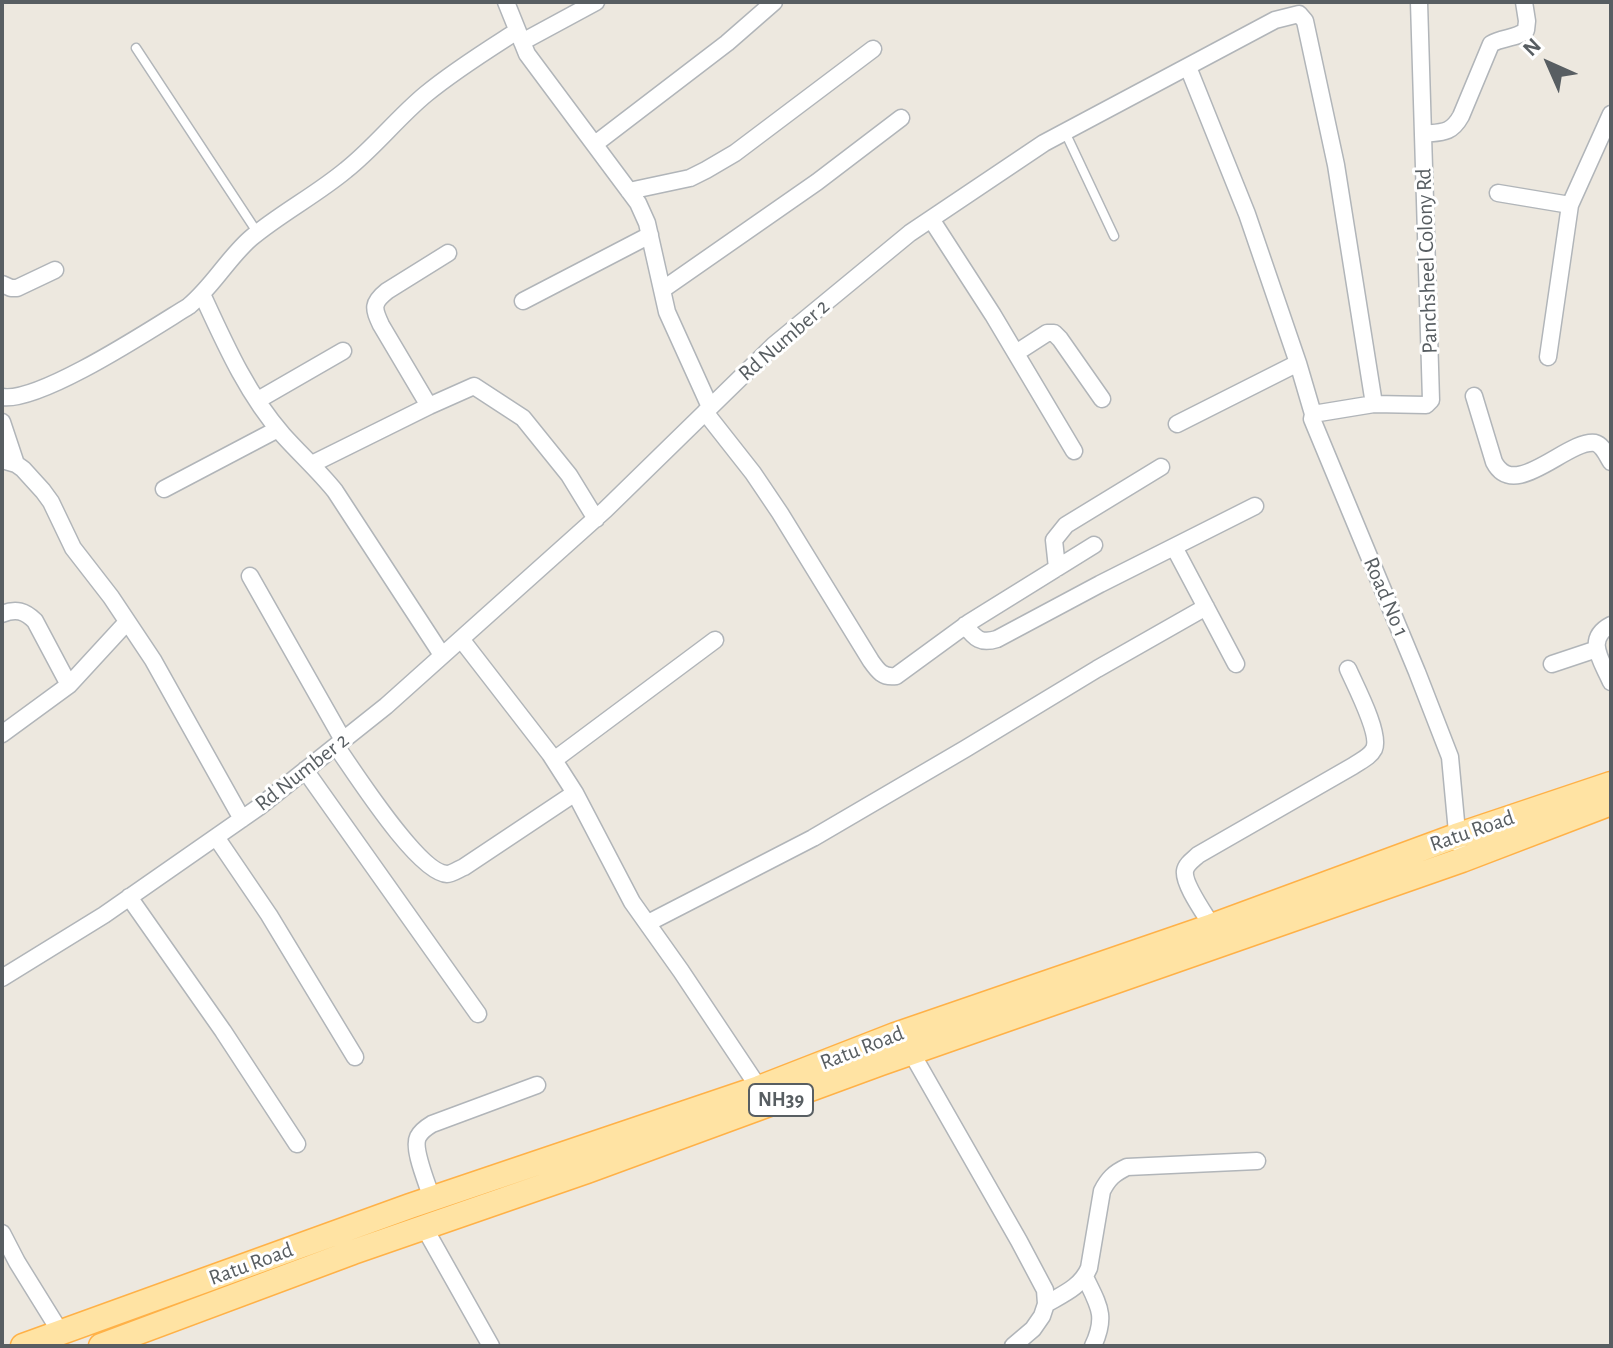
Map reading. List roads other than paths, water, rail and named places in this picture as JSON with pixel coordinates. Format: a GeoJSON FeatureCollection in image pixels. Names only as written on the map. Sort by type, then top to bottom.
{"type":"FeatureCollection","features":[{"type":"Feature","properties":{"kind":"main road","name":"Ratu Road"},"geometry":{"type":"LineString","coordinates":[[23,1346],[432,1199],[759,1088],[895,1035],[1212,926],[1456,836],[1611,784]]}},
{"type":"Feature","properties":{"kind":"main road","name":"Ratu Road"},"geometry":{"type":"LineString","coordinates":[[101,1346],[911,1052],[1462,860],[1611,803]]}},
{"type":"Feature","properties":{"kind":"street"},"geometry":{"type":"LineString","coordinates":[[506,2],[527,54],[638,203],[647,223],[667,312],[708,410],[780,513],[880,673],[896,676],[965,625],[1094,545]]}},
{"type":"Feature","properties":{"kind":"street"},"geometry":{"type":"LineString","coordinates":[[2,397],[14,398],[34,392],[78,371],[189,306],[233,255],[280,215],[345,171],[425,95],[463,67],[520,36],[596,2]]}},
{"type":"Feature","properties":{"kind":"street"},"geometry":{"type":"LineString","coordinates":[[595,144],[727,43],[774,2]]}},
{"type":"Feature","properties":{"kind":"street","name":"Panchsheel Colony Rd"},"geometry":{"type":"LineString","coordinates":[[1313,414],[1374,404],[1426,405],[1431,400],[1419,2]]}},
{"type":"Feature","properties":{"kind":"street"},"geometry":{"type":"LineString","coordinates":[[1423,134],[1441,132],[1455,126],[1491,44],[1498,39],[1521,35],[1526,30],[1524,2]]}},
{"type":"Feature","properties":{"kind":"street","name":"Rd Number 2"},"geometry":{"type":"LineString","coordinates":[[2,978],[129,897],[242,819],[386,706],[596,519],[774,345],[910,233],[1044,143],[1275,20],[1299,14],[1305,21],[1336,165],[1374,404]]}},
{"type":"Feature","properties":{"kind":"street"},"geometry":{"type":"LineString","coordinates":[[629,191],[690,178],[706,170],[735,153],[873,49]]}},
{"type":"Feature","properties":{"kind":"street","name":"Road No 1"},"geometry":{"type":"LineString","coordinates":[[1188,67],[1247,214],[1298,363],[1312,419],[1450,757],[1456,836],[1462,860]]}},
{"type":"Feature","properties":{"kind":"street"},"geometry":{"type":"LineString","coordinates":[[1548,357],[1570,205],[1611,114]]}},
{"type":"Feature","properties":{"kind":"street"},"geometry":{"type":"LineString","coordinates":[[662,290],[817,182],[901,118]]}},
{"type":"Feature","properties":{"kind":"street"},"geometry":{"type":"LineString","coordinates":[[1498,193],[1570,205]]}},
{"type":"Feature","properties":{"kind":"street"},"geometry":{"type":"LineString","coordinates":[[931,219],[993,315],[1074,451]]}},
{"type":"Feature","properties":{"kind":"street"},"geometry":{"type":"LineString","coordinates":[[523,301],[650,235]]}},
{"type":"Feature","properties":{"kind":"street"},"geometry":{"type":"LineString","coordinates":[[429,406],[381,325],[375,305],[387,291],[448,253]]}},
{"type":"Feature","properties":{"kind":"street"},"geometry":{"type":"LineString","coordinates":[[2,284],[17,288],[55,270]]}},
{"type":"Feature","properties":{"kind":"street"},"geometry":{"type":"LineString","coordinates":[[202,294],[233,362],[258,400],[278,429],[335,491],[442,655]]}},
{"type":"Feature","properties":{"kind":"street"},"geometry":{"type":"LineString","coordinates":[[1016,353],[1047,333],[1054,333],[1102,399]]}},
{"type":"Feature","properties":{"kind":"street"},"geometry":{"type":"LineString","coordinates":[[258,400],[343,351]]}},
{"type":"Feature","properties":{"kind":"street"},"geometry":{"type":"LineString","coordinates":[[1177,424],[1298,363]]}},
{"type":"Feature","properties":{"kind":"street"},"geometry":{"type":"LineString","coordinates":[[312,464],[474,386],[523,418],[569,475],[596,519]]}},
{"type":"Feature","properties":{"kind":"street"},"geometry":{"type":"LineString","coordinates":[[1474,396],[1499,471],[1510,476],[1523,473],[1595,443],[1611,462]]}},
{"type":"Feature","properties":{"kind":"street"},"geometry":{"type":"LineString","coordinates":[[2,422],[9,462],[43,491],[51,502],[73,548],[111,597],[153,660],[242,819]]}},
{"type":"Feature","properties":{"kind":"street"},"geometry":{"type":"LineString","coordinates":[[164,489],[278,429]]}},
{"type":"Feature","properties":{"kind":"street"},"geometry":{"type":"LineString","coordinates":[[1057,568],[1054,540],[1066,525],[1161,467]]}},
{"type":"Feature","properties":{"kind":"street"},"geometry":{"type":"LineString","coordinates":[[965,625],[980,641],[997,639],[1255,506]]}},
{"type":"Feature","properties":{"kind":"street"},"geometry":{"type":"LineString","coordinates":[[1174,547],[1236,664]]}},
{"type":"Feature","properties":{"kind":"street"},"geometry":{"type":"LineString","coordinates":[[250,576],[339,743],[408,846],[436,871],[449,874],[464,867],[575,793]]}},
{"type":"Feature","properties":{"kind":"street"},"geometry":{"type":"LineString","coordinates":[[648,923],[813,838],[1206,607]]}},
{"type":"Feature","properties":{"kind":"street"},"geometry":{"type":"LineString","coordinates":[[2,614],[19,610],[35,621],[69,685]]}},
{"type":"Feature","properties":{"kind":"street"},"geometry":{"type":"LineString","coordinates":[[2,734],[69,685],[127,622]]}},
{"type":"Feature","properties":{"kind":"street"},"geometry":{"type":"LineString","coordinates":[[1611,625],[1599,633],[1596,640],[1611,682]]}},
{"type":"Feature","properties":{"kind":"street"},"geometry":{"type":"LineString","coordinates":[[461,639],[554,760],[575,793],[632,902],[759,1088]]}},
{"type":"Feature","properties":{"kind":"street"},"geometry":{"type":"LineString","coordinates":[[554,760],[715,640]]}},
{"type":"Feature","properties":{"kind":"street"},"geometry":{"type":"LineString","coordinates":[[1552,664],[1597,649]]}},
{"type":"Feature","properties":{"kind":"street"},"geometry":{"type":"LineString","coordinates":[[1212,926],[1187,883],[1185,871],[1189,863],[1353,766],[1371,754],[1376,746],[1375,734],[1348,669]]}},
{"type":"Feature","properties":{"kind":"street"},"geometry":{"type":"LineString","coordinates":[[305,770],[478,1014]]}},
{"type":"Feature","properties":{"kind":"street"},"geometry":{"type":"LineString","coordinates":[[216,837],[269,915],[355,1057]]}},
{"type":"Feature","properties":{"kind":"street"},"geometry":{"type":"LineString","coordinates":[[129,897],[297,1144]]}},
{"type":"Feature","properties":{"kind":"street"},"geometry":{"type":"LineString","coordinates":[[911,1052],[1045,1290],[1046,1304],[1042,1316],[1033,1329],[1013,1346]]}},
{"type":"Feature","properties":{"kind":"street"},"geometry":{"type":"LineString","coordinates":[[432,1199],[417,1151],[419,1135],[432,1124],[537,1085]]}},
{"type":"Feature","properties":{"kind":"street"},"geometry":{"type":"LineString","coordinates":[[1046,1304],[1076,1287],[1085,1277],[1102,1191],[1107,1180],[1116,1172],[1127,1167],[1257,1161]]}},
{"type":"Feature","properties":{"kind":"street"},"geometry":{"type":"LineString","coordinates":[[424,1227],[491,1346]]}},
{"type":"Feature","properties":{"kind":"street"},"geometry":{"type":"LineString","coordinates":[[2,1234],[61,1333]]}},
{"type":"Feature","properties":{"kind":"street"},"geometry":{"type":"LineString","coordinates":[[1085,1277],[1097,1300],[1101,1318],[1101,1329],[1093,1346]]}},
{"type":"Feature","properties":{"kind":"lane"},"geometry":{"type":"LineString","coordinates":[[136,48],[258,233]]}},
{"type":"Feature","properties":{"kind":"lane"},"geometry":{"type":"LineString","coordinates":[[1065,132],[1114,236]]}}]}
